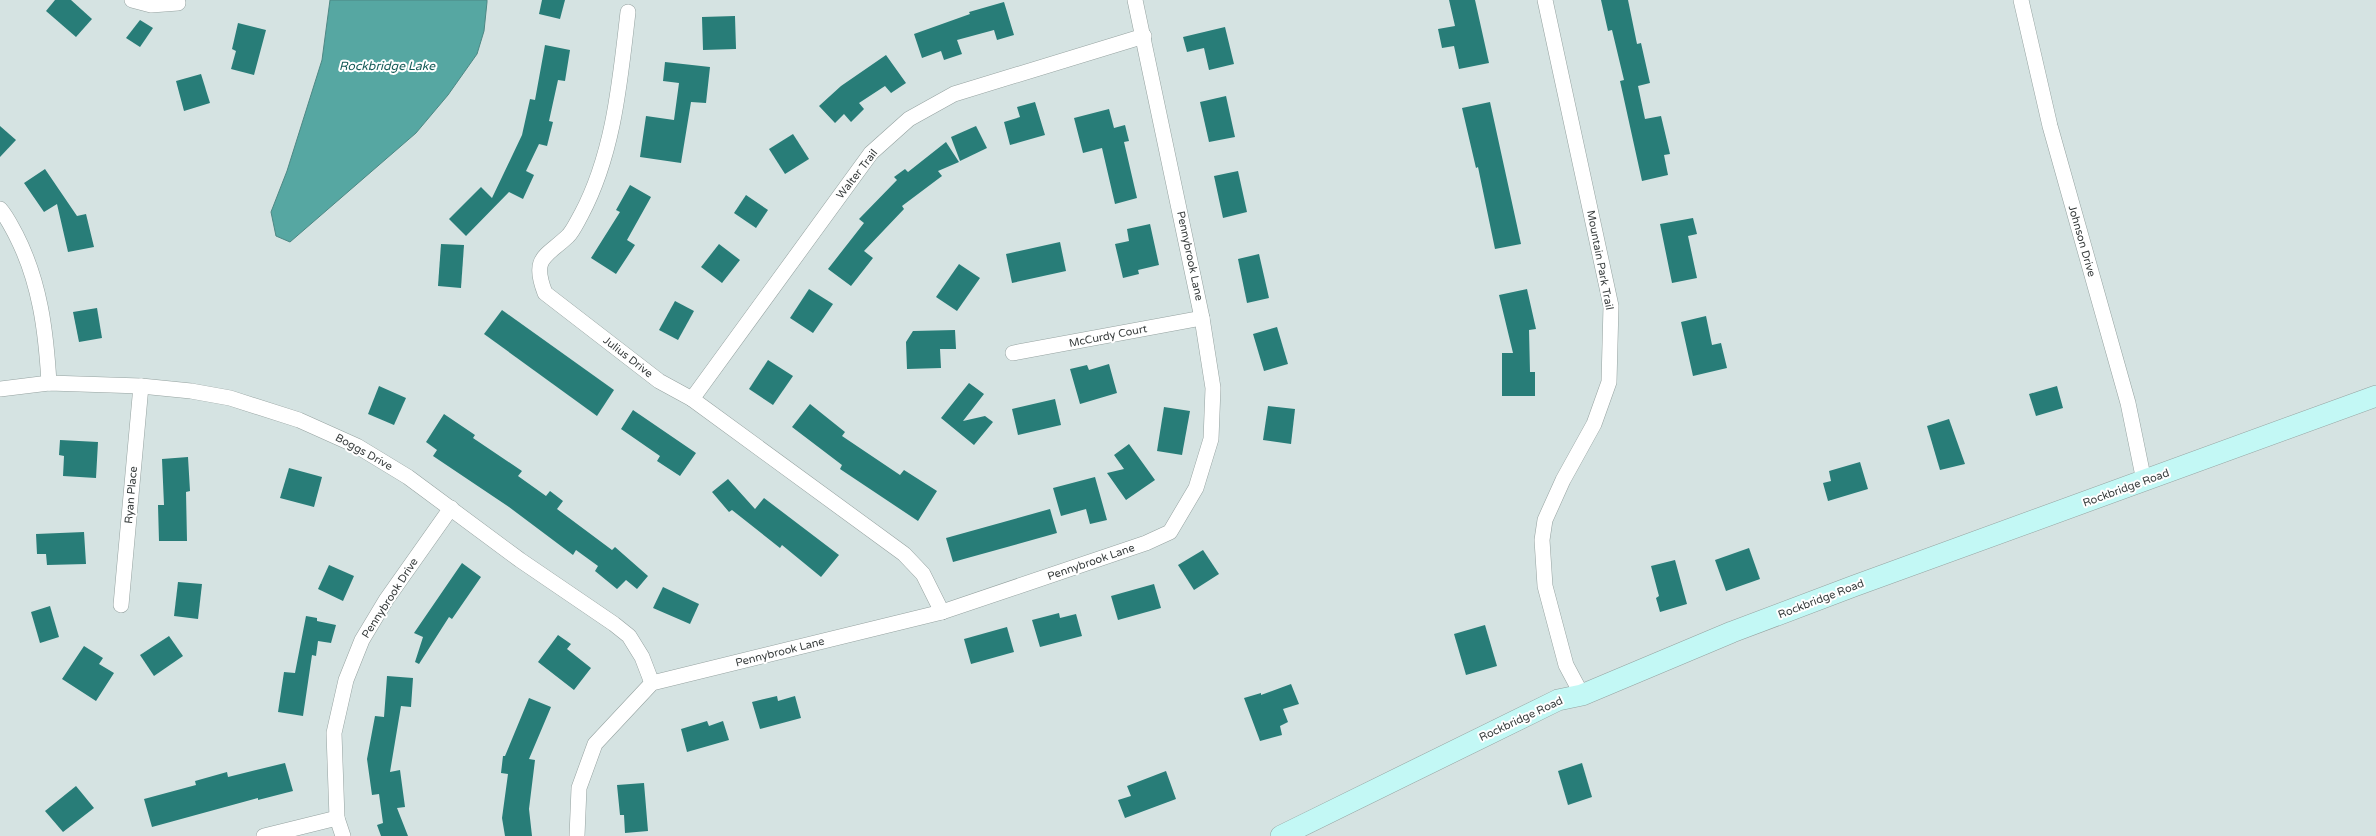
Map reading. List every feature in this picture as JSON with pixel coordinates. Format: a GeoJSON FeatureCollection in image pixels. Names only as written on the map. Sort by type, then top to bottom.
{"type":"FeatureCollection","features":[{"type":"Feature","properties":{"kind":"main road","name":"Rockbridge Road"},"geometry":{"type":"LineString","coordinates":[[1281,836],[1558,700],[1582,695],[1732,632],[2376,396]]}},
{"type":"Feature","properties":{"kind":"street"},"geometry":{"type":"LineString","coordinates":[[132,0],[151,5],[178,3]]}},
{"type":"Feature","properties":{"kind":"street","name":"Pennybrook Lane"},"geometry":{"type":"LineString","coordinates":[[652,683],[942,612],[1146,543],[1170,532],[1196,488],[1211,439],[1214,388],[1202,318],[1144,36],[1135,0]]}},
{"type":"Feature","properties":{"kind":"street","name":"Mountain Park Trail"},"geometry":{"type":"LineString","coordinates":[[1544,0],[1611,306],[1609,382],[1594,424],[1563,480],[1545,520],[1542,540],[1545,586],[1566,665],[1582,695]]}},
{"type":"Feature","properties":{"kind":"street","name":"Johnson Drive"},"geometry":{"type":"LineString","coordinates":[[2021,0],[2050,126],[2128,403],[2144,481]]}},
{"type":"Feature","properties":{"kind":"street","name":"Julius Drive"},"geometry":{"type":"LineString","coordinates":[[628,12],[615,110],[596,178],[581,215],[569,236],[548,251],[539,266],[540,280],[545,293],[659,381],[692,399],[904,554],[923,574],[942,612]]}},
{"type":"Feature","properties":{"kind":"street","name":"Walter Trail"},"geometry":{"type":"LineString","coordinates":[[692,399],[871,153],[909,119],[954,94],[1144,36]]}},
{"type":"Feature","properties":{"kind":"street"},"geometry":{"type":"LineString","coordinates":[[0,209],[26,255],[39,292],[46,335],[49,383]]}},
{"type":"Feature","properties":{"kind":"street","name":"McCurdy Court"},"geometry":{"type":"LineString","coordinates":[[1013,353],[1202,318]]}},
{"type":"Feature","properties":{"kind":"street","name":"Boggs Drive"},"geometry":{"type":"LineString","coordinates":[[0,390],[49,383],[141,386],[230,398],[299,420],[357,446],[408,477],[629,636],[642,657],[652,683]]}},
{"type":"Feature","properties":{"kind":"street","name":"Ryan Place"},"geometry":{"type":"LineString","coordinates":[[121,605],[141,386]]}},
{"type":"Feature","properties":{"kind":"street","name":"Pennybrook Drive"},"geometry":{"type":"LineString","coordinates":[[343,836],[337,818],[334,733],[346,680],[362,640],[386,600],[451,508]]}},
{"type":"Feature","properties":{"kind":"street"},"geometry":{"type":"LineString","coordinates":[[577,836],[579,788],[595,744],[652,683]]}},
{"type":"Feature","properties":{"kind":"street"},"geometry":{"type":"LineString","coordinates":[[264,836],[337,818]]}},
{"type":"Feature","properties":{"kind":"water","name":"Rockbridge Lake"},"geometry":{"type":"Polygon","coordinates":[[[330,0],[487,0],[487,2],[484,31],[477,54],[448,95],[416,133],[290,242],[276,236],[271,212],[287,171],[322,60],[330,0]]]}},
{"type":"Feature","properties":{"kind":"building"},"geometry":{"type":"Polygon","coordinates":[[[55,0],[71,0],[92,19],[76,37],[46,11],[55,0]]]}},
{"type":"Feature","properties":{"kind":"building"},"geometry":{"type":"Polygon","coordinates":[[[542,0],[565,0],[560,19],[539,14],[542,0]]]}},
{"type":"Feature","properties":{"kind":"building"},"geometry":{"type":"Polygon","coordinates":[[[1449,0],[1475,0],[1489,63],[1459,69],[1454,46],[1442,48],[1438,29],[1455,26],[1449,0]]]}},
{"type":"Feature","properties":{"kind":"building"},"geometry":{"type":"Polygon","coordinates":[[[1601,0],[1628,0],[1637,44],[1641,43],[1650,83],[1638,86],[1645,119],[1661,116],[1670,154],[1664,155],[1668,175],[1642,181],[1620,81],[1624,80],[1612,30],[1608,31],[1601,0]]]}},
{"type":"Feature","properties":{"kind":"building"},"geometry":{"type":"Polygon","coordinates":[[[1004,2],[1014,35],[997,40],[994,30],[957,40],[962,54],[944,60],[941,51],[922,58],[914,34],[970,14],[969,12],[1004,2]]]}},
{"type":"Feature","properties":{"kind":"building"},"geometry":{"type":"Polygon","coordinates":[[[735,16],[736,49],[703,50],[702,17],[735,16]]]}},
{"type":"Feature","properties":{"kind":"building"},"geometry":{"type":"Polygon","coordinates":[[[140,20],[153,28],[140,47],[126,38],[140,20]]]}},
{"type":"Feature","properties":{"kind":"building"},"geometry":{"type":"Polygon","coordinates":[[[238,23],[266,30],[254,75],[231,69],[236,51],[232,49],[238,23]]]}},
{"type":"Feature","properties":{"kind":"building"},"geometry":{"type":"Polygon","coordinates":[[[1225,27],[1234,64],[1209,70],[1204,48],[1187,52],[1183,37],[1225,27]]]}},
{"type":"Feature","properties":{"kind":"building"},"geometry":{"type":"Polygon","coordinates":[[[545,45],[570,50],[565,81],[558,80],[549,121],[553,122],[547,146],[539,144],[526,171],[534,175],[523,199],[509,192],[466,236],[449,219],[481,187],[492,198],[522,135],[530,99],[535,100],[545,45]]]}},
{"type":"Feature","properties":{"kind":"building"},"geometry":{"type":"Polygon","coordinates":[[[886,55],[906,83],[891,93],[885,86],[859,103],[864,109],[851,122],[844,114],[835,123],[819,106],[841,86],[886,55]]]}},
{"type":"Feature","properties":{"kind":"building"},"geometry":{"type":"Polygon","coordinates":[[[665,62],[710,67],[706,103],[691,102],[681,163],[640,157],[646,116],[674,120],[679,83],[663,81],[665,62]]]}},
{"type":"Feature","properties":{"kind":"building"},"geometry":{"type":"Polygon","coordinates":[[[201,74],[210,103],[184,111],[176,81],[201,74]]]}},
{"type":"Feature","properties":{"kind":"building"},"geometry":{"type":"Polygon","coordinates":[[[1226,96],[1235,137],[1209,142],[1200,102],[1226,96]]]}},
{"type":"Feature","properties":{"kind":"building"},"geometry":{"type":"Polygon","coordinates":[[[1035,102],[1045,135],[1010,145],[1004,122],[1020,117],[1017,107],[1035,102]]]}},
{"type":"Feature","properties":{"kind":"building"},"geometry":{"type":"Polygon","coordinates":[[[1490,102],[1521,244],[1495,249],[1478,167],[1476,168],[1462,108],[1490,102]]]}},
{"type":"Feature","properties":{"kind":"building"},"geometry":{"type":"Polygon","coordinates":[[[1109,109],[1114,128],[1125,125],[1129,141],[1124,142],[1137,198],[1115,204],[1102,148],[1083,153],[1074,118],[1109,109]]]}},
{"type":"Feature","properties":{"kind":"building"},"geometry":{"type":"Polygon","coordinates":[[[0,126],[16,140],[0,157],[0,126]]]}},
{"type":"Feature","properties":{"kind":"building"},"geometry":{"type":"Polygon","coordinates":[[[976,126],[987,148],[960,161],[951,137],[976,126]]]}},
{"type":"Feature","properties":{"kind":"building"},"geometry":{"type":"Polygon","coordinates":[[[793,134],[809,159],[785,174],[769,149],[793,134]]]}},
{"type":"Feature","properties":{"kind":"building"},"geometry":{"type":"Polygon","coordinates":[[[946,142],[959,162],[938,171],[942,176],[902,206],[904,209],[864,251],[873,258],[851,286],[828,269],[864,223],[859,219],[897,180],[894,177],[905,169],[908,172],[946,142]]]}},
{"type":"Feature","properties":{"kind":"building"},"geometry":{"type":"Polygon","coordinates":[[[45,169],[77,216],[86,214],[94,247],[68,252],[57,204],[44,212],[24,183],[45,169]]]}},
{"type":"Feature","properties":{"kind":"building"},"geometry":{"type":"Polygon","coordinates":[[[1238,171],[1247,212],[1223,218],[1214,176],[1238,171]]]}},
{"type":"Feature","properties":{"kind":"building"},"geometry":{"type":"Polygon","coordinates":[[[630,185],[651,197],[627,240],[635,245],[616,274],[591,258],[620,212],[616,210],[630,185]]]}},
{"type":"Feature","properties":{"kind":"building"},"geometry":{"type":"Polygon","coordinates":[[[746,195],[768,210],[756,228],[734,213],[746,195]]]}},
{"type":"Feature","properties":{"kind":"building"},"geometry":{"type":"Polygon","coordinates":[[[1693,218],[1697,234],[1688,236],[1697,278],[1672,283],[1660,224],[1693,218]]]}},
{"type":"Feature","properties":{"kind":"building"},"geometry":{"type":"Polygon","coordinates":[[[1150,224],[1159,265],[1138,270],[1139,274],[1123,278],[1115,244],[1129,241],[1127,229],[1150,224]]]}},
{"type":"Feature","properties":{"kind":"building"},"geometry":{"type":"Polygon","coordinates":[[[1060,242],[1066,271],[1012,283],[1006,254],[1060,242]]]}},
{"type":"Feature","properties":{"kind":"building"},"geometry":{"type":"Polygon","coordinates":[[[441,244],[464,245],[461,288],[438,286],[441,244]]]}},
{"type":"Feature","properties":{"kind":"building"},"geometry":{"type":"Polygon","coordinates":[[[719,244],[740,260],[722,283],[701,267],[719,244]]]}},
{"type":"Feature","properties":{"kind":"building"},"geometry":{"type":"Polygon","coordinates":[[[1259,254],[1269,298],[1247,303],[1238,259],[1259,254]]]}},
{"type":"Feature","properties":{"kind":"building"},"geometry":{"type":"Polygon","coordinates":[[[959,264],[980,278],[957,311],[936,297],[959,264]]]}},
{"type":"Feature","properties":{"kind":"building"},"geometry":{"type":"Polygon","coordinates":[[[809,289],[833,304],[813,333],[790,318],[809,289]]]}},
{"type":"Feature","properties":{"kind":"building"},"geometry":{"type":"Polygon","coordinates":[[[1527,289],[1536,329],[1529,330],[1530,372],[1535,372],[1535,396],[1502,396],[1502,353],[1513,353],[1499,295],[1527,289]]]}},
{"type":"Feature","properties":{"kind":"building"},"geometry":{"type":"Polygon","coordinates":[[[675,301],[694,311],[678,340],[659,330],[675,301]]]}},
{"type":"Feature","properties":{"kind":"building"},"geometry":{"type":"Polygon","coordinates":[[[97,308],[102,338],[79,342],[73,312],[97,308]]]}},
{"type":"Feature","properties":{"kind":"building"},"geometry":{"type":"Polygon","coordinates":[[[502,310],[614,390],[597,416],[484,334],[502,310]]]}},
{"type":"Feature","properties":{"kind":"building"},"geometry":{"type":"Polygon","coordinates":[[[1706,316],[1712,345],[1721,343],[1727,368],[1693,376],[1681,322],[1706,316]]]}},
{"type":"Feature","properties":{"kind":"building"},"geometry":{"type":"Polygon","coordinates":[[[1277,327],[1288,364],[1264,371],[1253,334],[1277,327]]]}},
{"type":"Feature","properties":{"kind":"building"},"geometry":{"type":"Polygon","coordinates":[[[955,330],[956,349],[940,349],[941,368],[907,369],[906,342],[913,331],[955,330]]]}},
{"type":"Feature","properties":{"kind":"building"},"geometry":{"type":"Polygon","coordinates":[[[768,360],[793,376],[773,405],[749,389],[768,360]]]}},
{"type":"Feature","properties":{"kind":"building"},"geometry":{"type":"Polygon","coordinates":[[[1109,364],[1117,393],[1080,404],[1070,369],[1087,365],[1089,370],[1109,364]]]}},
{"type":"Feature","properties":{"kind":"building"},"geometry":{"type":"Polygon","coordinates":[[[969,383],[984,394],[963,421],[985,416],[993,422],[974,445],[941,418],[969,383]]]}},
{"type":"Feature","properties":{"kind":"building"},"geometry":{"type":"Polygon","coordinates":[[[379,386],[406,398],[394,425],[368,414],[379,386]]]}},
{"type":"Feature","properties":{"kind":"building"},"geometry":{"type":"Polygon","coordinates":[[[2057,386],[2063,408],[2036,416],[2029,394],[2057,386]]]}},
{"type":"Feature","properties":{"kind":"building"},"geometry":{"type":"Polygon","coordinates":[[[1055,399],[1061,425],[1018,435],[1012,409],[1055,399]]]}},
{"type":"Feature","properties":{"kind":"building"},"geometry":{"type":"Polygon","coordinates":[[[810,404],[845,432],[842,436],[900,475],[904,470],[937,491],[918,521],[840,469],[842,465],[792,427],[810,404]]]}},
{"type":"Feature","properties":{"kind":"building"},"geometry":{"type":"Polygon","coordinates":[[[1268,406],[1295,409],[1291,444],[1263,440],[1268,406]]]}},
{"type":"Feature","properties":{"kind":"building"},"geometry":{"type":"Polygon","coordinates":[[[1164,407],[1190,411],[1182,455],[1157,451],[1164,407]]]}},
{"type":"Feature","properties":{"kind":"building"},"geometry":{"type":"Polygon","coordinates":[[[633,410],[696,453],[680,476],[657,461],[660,456],[621,429],[633,410]]]}},
{"type":"Feature","properties":{"kind":"building"},"geometry":{"type":"Polygon","coordinates":[[[444,414],[475,435],[473,438],[522,471],[518,476],[546,496],[550,491],[563,501],[557,509],[612,550],[615,547],[648,576],[637,589],[626,580],[617,589],[595,571],[598,566],[576,550],[573,555],[509,507],[433,456],[437,450],[426,442],[444,414]]]}},
{"type":"Feature","properties":{"kind":"building"},"geometry":{"type":"Polygon","coordinates":[[[1949,419],[1965,464],[1940,470],[1927,426],[1949,419]]]}},
{"type":"Feature","properties":{"kind":"building"},"geometry":{"type":"Polygon","coordinates":[[[60,440],[98,442],[96,478],[63,476],[64,456],[59,455],[60,440]]]}},
{"type":"Feature","properties":{"kind":"building"},"geometry":{"type":"Polygon","coordinates":[[[1129,444],[1155,480],[1126,500],[1107,473],[1124,469],[1114,455],[1129,444]]]}},
{"type":"Feature","properties":{"kind":"building"},"geometry":{"type":"Polygon","coordinates":[[[188,457],[190,491],[186,492],[187,541],[159,541],[158,505],[164,505],[162,459],[188,457]]]}},
{"type":"Feature","properties":{"kind":"building"},"geometry":{"type":"Polygon","coordinates":[[[1860,462],[1868,489],[1828,501],[1823,483],[1831,481],[1829,471],[1860,462]]]}},
{"type":"Feature","properties":{"kind":"building"},"geometry":{"type":"Polygon","coordinates":[[[289,468],[322,477],[314,507],[280,498],[289,468]]]}},
{"type":"Feature","properties":{"kind":"building"},"geometry":{"type":"Polygon","coordinates":[[[1095,477],[1107,520],[1090,524],[1086,509],[1061,516],[1053,488],[1095,477]]]}},
{"type":"Feature","properties":{"kind":"building"},"geometry":{"type":"Polygon","coordinates":[[[728,479],[755,509],[764,498],[839,555],[821,577],[782,545],[780,548],[732,510],[729,512],[712,492],[728,479]]]}},
{"type":"Feature","properties":{"kind":"building"},"geometry":{"type":"Polygon","coordinates":[[[1050,509],[1057,533],[953,562],[946,538],[1050,509]]]}},
{"type":"Feature","properties":{"kind":"building"},"geometry":{"type":"Polygon","coordinates":[[[84,532],[86,564],[47,565],[46,554],[37,554],[36,534],[84,532]]]}},
{"type":"Feature","properties":{"kind":"building"},"geometry":{"type":"Polygon","coordinates":[[[1749,548],[1760,579],[1726,591],[1715,560],[1749,548]]]}},
{"type":"Feature","properties":{"kind":"building"},"geometry":{"type":"Polygon","coordinates":[[[1203,550],[1219,574],[1194,590],[1178,565],[1203,550]]]}},
{"type":"Feature","properties":{"kind":"building"},"geometry":{"type":"Polygon","coordinates":[[[1675,560],[1687,604],[1660,612],[1656,598],[1659,596],[1651,566],[1675,560]]]}},
{"type":"Feature","properties":{"kind":"building"},"geometry":{"type":"Polygon","coordinates":[[[462,563],[481,577],[452,619],[449,617],[419,664],[415,662],[423,637],[414,633],[462,563]]]}},
{"type":"Feature","properties":{"kind":"building"},"geometry":{"type":"Polygon","coordinates":[[[329,565],[354,576],[343,601],[318,589],[329,565]]]}},
{"type":"Feature","properties":{"kind":"building"},"geometry":{"type":"Polygon","coordinates":[[[178,582],[202,584],[198,619],[174,616],[178,582]]]}},
{"type":"Feature","properties":{"kind":"building"},"geometry":{"type":"Polygon","coordinates":[[[1154,584],[1161,608],[1118,620],[1111,596],[1154,584]]]}},
{"type":"Feature","properties":{"kind":"building"},"geometry":{"type":"Polygon","coordinates":[[[663,587],[699,604],[690,624],[653,608],[663,587]]]}},
{"type":"Feature","properties":{"kind":"building"},"geometry":{"type":"Polygon","coordinates":[[[50,606],[59,637],[40,643],[31,612],[50,606]]]}},
{"type":"Feature","properties":{"kind":"building"},"geometry":{"type":"Polygon","coordinates":[[[1059,613],[1060,618],[1076,614],[1082,636],[1040,647],[1032,620],[1059,613]]]}},
{"type":"Feature","properties":{"kind":"building"},"geometry":{"type":"Polygon","coordinates":[[[306,616],[317,618],[317,621],[336,625],[331,643],[318,641],[316,656],[312,655],[303,716],[278,712],[284,672],[295,673],[306,616]]]}},
{"type":"Feature","properties":{"kind":"building"},"geometry":{"type":"Polygon","coordinates":[[[1485,625],[1497,666],[1466,675],[1454,634],[1485,625]]]}},
{"type":"Feature","properties":{"kind":"building"},"geometry":{"type":"Polygon","coordinates":[[[1007,627],[1014,652],[971,664],[964,639],[1007,627]]]}},
{"type":"Feature","properties":{"kind":"building"},"geometry":{"type":"Polygon","coordinates":[[[558,635],[571,644],[567,649],[591,668],[574,690],[538,662],[558,635]]]}},
{"type":"Feature","properties":{"kind":"building"},"geometry":{"type":"Polygon","coordinates":[[[169,636],[183,656],[154,676],[140,655],[169,636]]]}},
{"type":"Feature","properties":{"kind":"building"},"geometry":{"type":"Polygon","coordinates":[[[84,646],[103,658],[99,664],[114,673],[96,701],[62,679],[84,646]]]}},
{"type":"Feature","properties":{"kind":"building"},"geometry":{"type":"Polygon","coordinates":[[[387,676],[413,678],[411,707],[401,706],[390,772],[400,770],[405,807],[397,808],[408,836],[381,836],[377,825],[383,823],[379,794],[372,795],[367,759],[375,716],[384,717],[387,676]]]}},
{"type":"Feature","properties":{"kind":"building"},"geometry":{"type":"Polygon","coordinates":[[[1291,684],[1299,704],[1283,709],[1288,722],[1280,726],[1282,735],[1260,741],[1244,698],[1261,693],[1261,695],[1291,684]]]}},
{"type":"Feature","properties":{"kind":"building"},"geometry":{"type":"Polygon","coordinates":[[[777,696],[778,701],[795,696],[801,718],[760,729],[752,702],[777,696]]]}},
{"type":"Feature","properties":{"kind":"building"},"geometry":{"type":"Polygon","coordinates":[[[529,698],[551,707],[529,759],[535,760],[529,809],[532,836],[505,836],[502,818],[508,774],[501,773],[503,756],[505,756],[529,698]]]}},
{"type":"Feature","properties":{"kind":"building"},"geometry":{"type":"Polygon","coordinates":[[[707,721],[709,726],[723,721],[729,740],[687,752],[681,729],[707,721]]]}},
{"type":"Feature","properties":{"kind":"building"},"geometry":{"type":"Polygon","coordinates":[[[285,763],[293,791],[258,800],[258,798],[152,827],[144,799],[196,785],[195,781],[227,772],[228,777],[285,763]]]}},
{"type":"Feature","properties":{"kind":"building"},"geometry":{"type":"Polygon","coordinates":[[[1582,763],[1592,797],[1568,805],[1558,771],[1582,763]]]}},
{"type":"Feature","properties":{"kind":"building"},"geometry":{"type":"Polygon","coordinates":[[[1166,771],[1176,799],[1125,818],[1118,800],[1131,796],[1127,786],[1166,771]]]}},
{"type":"Feature","properties":{"kind":"building"},"geometry":{"type":"Polygon","coordinates":[[[644,783],[648,831],[625,833],[624,815],[620,815],[617,785],[644,783]]]}},
{"type":"Feature","properties":{"kind":"building"},"geometry":{"type":"Polygon","coordinates":[[[76,786],[94,808],[63,832],[45,811],[76,786]]]}}]}
